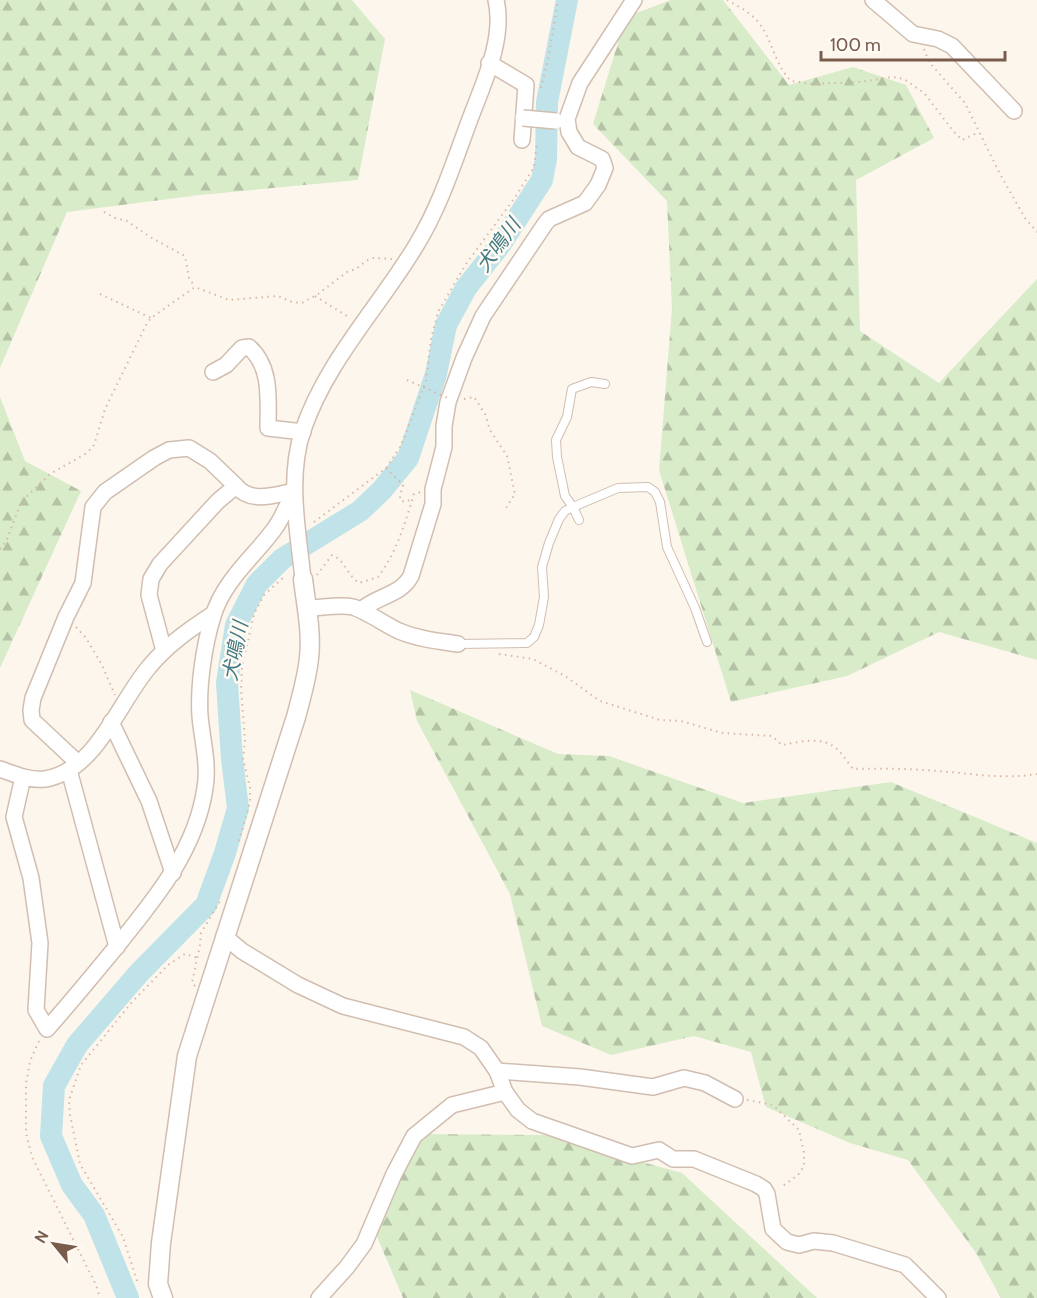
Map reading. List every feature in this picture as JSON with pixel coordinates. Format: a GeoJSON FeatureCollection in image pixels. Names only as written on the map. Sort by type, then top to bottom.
{"type":"FeatureCollection","features":[{"type":"Feature","properties":{"kind":"street"},"geometry":{"type":"LineString","coordinates":[[163,1298],[158,1284],[161,1243],[187,1056],[296,717],[309,657],[310,631],[307,608],[294,577],[298,525],[294,491],[303,432],[316,396],[433,216],[480,94],[497,33],[499,14],[496,0]]}},
{"type":"Feature","properties":{"kind":"street"},"geometry":{"type":"LineString","coordinates":[[361,610],[370,602],[397,591],[407,584],[433,504],[450,399],[474,333],[513,269],[534,243],[549,219],[585,203],[598,184],[605,168],[602,159],[578,147],[571,136],[567,119],[580,83],[634,0]]}},
{"type":"Feature","properties":{"kind":"street"},"geometry":{"type":"LineString","coordinates":[[873,0],[913,34],[938,39],[952,45],[1014,111]]}},
{"type":"Feature","properties":{"kind":"street"},"geometry":{"type":"LineString","coordinates":[[489,63],[526,85],[523,118],[530,139]]}},
{"type":"Feature","properties":{"kind":"street"},"geometry":{"type":"LineString","coordinates":[[556,121],[573,85],[580,83]]}},
{"type":"Feature","properties":{"kind":"street"},"geometry":{"type":"LineString","coordinates":[[523,118],[556,121],[565,133],[571,136]]}},
{"type":"Feature","properties":{"kind":"street"},"geometry":{"type":"LineString","coordinates":[[213,372],[226,365],[242,348],[249,347],[256,353],[265,368],[268,428],[303,432]]}},
{"type":"Feature","properties":{"kind":"street"},"geometry":{"type":"LineString","coordinates":[[117,946],[73,767],[32,720],[31,710],[33,698],[66,617],[83,583],[93,507],[105,492],[154,458],[168,450],[189,448],[210,461],[242,493],[255,497],[294,491]]}},
{"type":"Feature","properties":{"kind":"street"},"geometry":{"type":"LineString","coordinates":[[164,651],[149,594],[151,579],[168,556],[218,501],[236,486]]}},
{"type":"Feature","properties":{"kind":"street"},"geometry":{"type":"LineString","coordinates":[[22,777],[14,817],[31,878],[40,943],[36,1010],[47,1029],[152,904],[173,873],[197,820],[206,788],[200,714],[201,685],[213,614],[234,576],[276,527],[294,491]]}},
{"type":"Feature","properties":{"kind":"street"},"geometry":{"type":"LineString","coordinates":[[307,608],[350,606],[400,632],[420,639],[458,644]]}},
{"type":"Feature","properties":{"kind":"street"},"geometry":{"type":"LineString","coordinates":[[0,769],[22,777],[44,779],[73,767],[89,754],[149,667],[164,651],[213,614]]}},
{"type":"Feature","properties":{"kind":"street"},"geometry":{"type":"LineString","coordinates":[[111,722],[149,801],[173,873]]}},
{"type":"Feature","properties":{"kind":"street"},"geometry":{"type":"LineString","coordinates":[[224,936],[242,951],[298,985],[343,1006],[464,1036],[481,1048],[496,1071],[505,1092],[518,1110],[532,1122],[632,1156],[658,1150],[673,1159],[694,1159],[756,1184],[767,1194],[773,1229],[787,1242],[799,1245],[814,1241],[833,1243],[905,1265],[938,1298]]}},
{"type":"Feature","properties":{"kind":"street"},"geometry":{"type":"LineString","coordinates":[[496,1071],[580,1077],[653,1087],[684,1078],[705,1083],[735,1099]]}},
{"type":"Feature","properties":{"kind":"street"},"geometry":{"type":"LineString","coordinates":[[320,1298],[364,1244],[394,1174],[414,1136],[452,1106],[505,1092]]}},
{"type":"Feature","properties":{"kind":"lane"},"geometry":{"type":"LineString","coordinates":[[579,520],[565,496],[556,440],[567,417],[572,389],[591,382],[605,384]]}},
{"type":"Feature","properties":{"kind":"lane"},"geometry":{"type":"LineString","coordinates":[[458,644],[527,643],[534,637],[539,625],[544,597],[542,567],[559,519],[565,511],[618,488],[648,488],[655,492],[660,502],[667,547],[695,608],[707,642]]}},
{"type":"Feature","properties":{"kind":"path"},"geometry":{"type":"LineString","coordinates":[[540,89],[549,55],[558,0]]}},
{"type":"Feature","properties":{"kind":"path"},"geometry":{"type":"LineString","coordinates":[[727,0],[743,9],[759,23],[779,66],[791,81],[812,84],[892,77],[904,79],[924,93],[962,140],[979,132]]}},
{"type":"Feature","properties":{"kind":"path"},"geometry":{"type":"LineString","coordinates":[[925,38],[922,46],[929,62],[965,103],[1024,218],[1037,232]]}},
{"type":"Feature","properties":{"kind":"path"},"geometry":{"type":"LineString","coordinates":[[314,522],[386,468],[401,446],[426,381],[431,339],[438,312],[466,264],[516,196],[534,167],[530,139]]}},
{"type":"Feature","properties":{"kind":"path"},"geometry":{"type":"LineString","coordinates":[[104,212],[127,221],[150,237],[185,256],[189,278],[195,287],[229,300],[278,296],[292,302],[302,303],[341,276],[373,258],[385,257],[403,265]]}},
{"type":"Feature","properties":{"kind":"path"},"geometry":{"type":"LineString","coordinates":[[0,549],[6,542],[21,502],[32,489],[50,474],[87,453],[94,445],[105,409],[151,318],[195,287]]}},
{"type":"Feature","properties":{"kind":"path"},"geometry":{"type":"LineString","coordinates":[[100,294],[151,318]]}},
{"type":"Feature","properties":{"kind":"path"},"geometry":{"type":"LineString","coordinates":[[315,296],[362,326]]}},
{"type":"Feature","properties":{"kind":"path"},"geometry":{"type":"LineString","coordinates":[[407,380],[450,399],[460,400],[474,397],[485,414],[490,430],[507,456],[515,494],[506,508]]}},
{"type":"Feature","properties":{"kind":"path"},"geometry":{"type":"LineString","coordinates":[[386,468],[404,485],[400,500],[402,502],[412,499]]}},
{"type":"Feature","properties":{"kind":"path"},"geometry":{"type":"LineString","coordinates":[[238,846],[250,802],[250,787],[243,759],[245,741],[241,689],[242,667],[254,614],[264,595],[294,577],[316,577],[332,555],[339,558],[353,579],[359,583],[378,577],[398,543],[414,494],[434,489]]}},
{"type":"Feature","properties":{"kind":"path"},"geometry":{"type":"LineString","coordinates":[[66,617],[86,638],[102,665],[113,692],[123,704]]}},
{"type":"Feature","properties":{"kind":"path"},"geometry":{"type":"LineString","coordinates":[[496,654],[533,659],[565,676],[600,701],[660,720],[681,721],[722,733],[772,736],[782,745],[815,740],[837,748],[853,769],[949,772],[984,777],[1020,777],[1037,774]]}},
{"type":"Feature","properties":{"kind":"path"},"geometry":{"type":"LineString","coordinates":[[205,998],[192,983],[201,933],[222,897]]}},
{"type":"Feature","properties":{"kind":"path"},"geometry":{"type":"LineString","coordinates":[[137,1281],[123,1237],[80,1164],[69,1100],[81,1065],[132,1002],[168,965],[185,954],[198,958]]}},
{"type":"Feature","properties":{"kind":"path"},"geometry":{"type":"LineString","coordinates":[[47,1029],[30,1061],[26,1084],[26,1133],[32,1157],[100,1298]]}},
{"type":"Feature","properties":{"kind":"path"},"geometry":{"type":"LineString","coordinates":[[735,1099],[773,1105],[799,1130],[804,1166],[798,1175],[774,1193],[767,1194]]}},
{"type":"Feature","properties":{"kind":"green space"},"geometry":{"type":"Polygon","coordinates":[[[0,0],[352,0],[385,39],[358,180],[200,195],[67,212],[0,368],[0,0]]]}},
{"type":"Feature","properties":{"kind":"green space"},"geometry":{"type":"Polygon","coordinates":[[[671,0],[723,0],[789,85],[853,67],[906,85],[934,138],[856,180],[860,331],[939,383],[1037,279],[1037,660],[939,632],[847,676],[731,702],[659,470],[672,309],[667,201],[593,124],[626,17],[671,0]]]}},
{"type":"Feature","properties":{"kind":"green space"},"geometry":{"type":"Polygon","coordinates":[[[0,397],[25,461],[81,491],[0,668],[0,397]]]}},
{"type":"Feature","properties":{"kind":"green space"},"geometry":{"type":"Polygon","coordinates":[[[410,690],[558,754],[609,756],[743,803],[891,782],[1037,843],[1037,1298],[1001,1298],[976,1253],[908,1160],[850,1143],[766,1107],[751,1052],[694,1036],[611,1055],[542,1026],[510,894],[417,721],[410,690]]]}},
{"type":"Feature","properties":{"kind":"green space"},"geometry":{"type":"Polygon","coordinates":[[[418,1134],[544,1135],[682,1173],[817,1298],[403,1298],[375,1232],[418,1134]]]}},
{"type":"Feature","properties":{"kind":"waterway","name":"犬鳴川"},"geometry":{"type":"LineString","coordinates":[[128,1298],[94,1215],[72,1185],[51,1136],[54,1086],[77,1045],[139,973],[206,905],[238,808],[227,683],[236,625],[257,584],[282,559],[360,511],[382,490],[408,458],[436,374],[446,325],[466,288],[500,245],[542,180],[546,159],[547,102],[567,0]]}}]}
